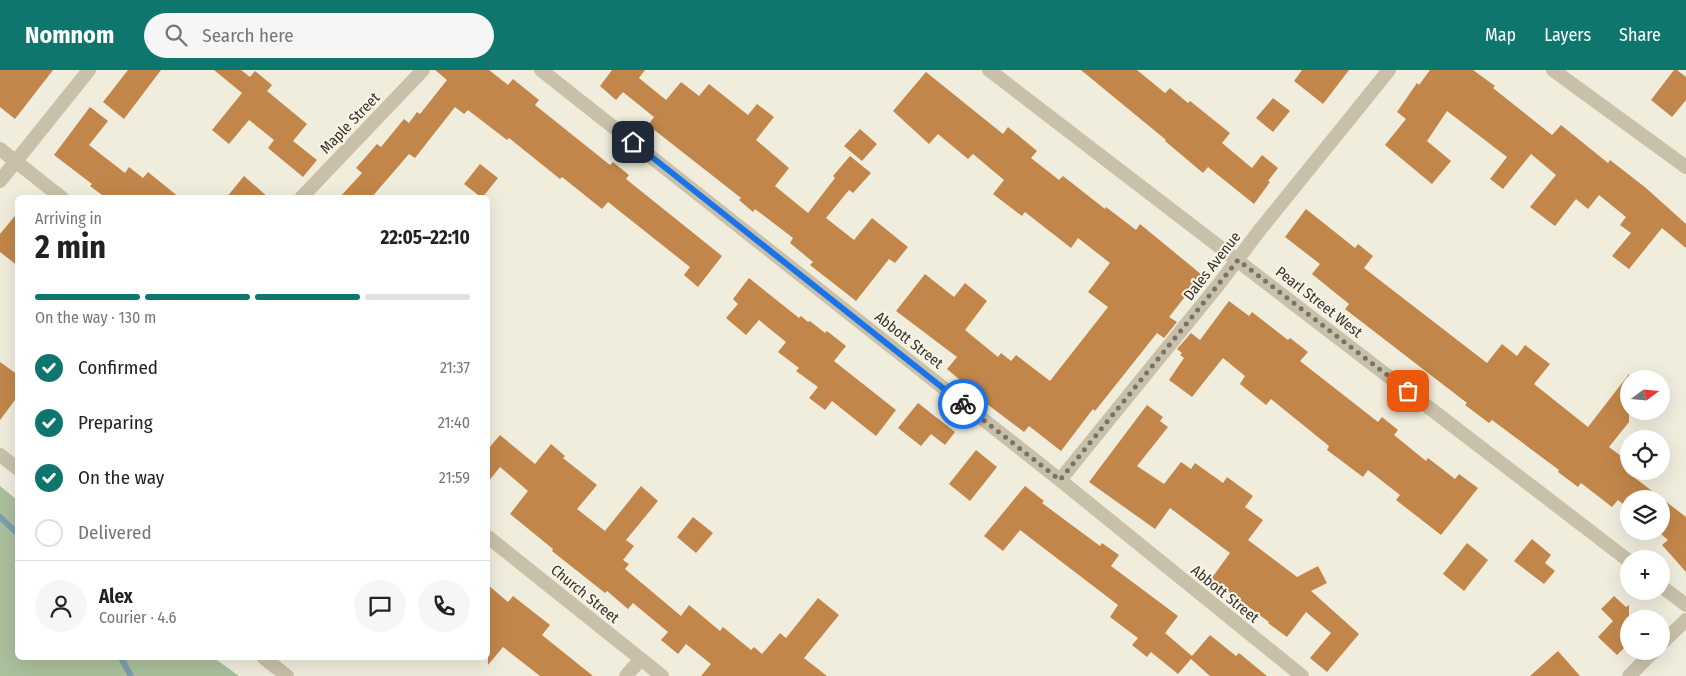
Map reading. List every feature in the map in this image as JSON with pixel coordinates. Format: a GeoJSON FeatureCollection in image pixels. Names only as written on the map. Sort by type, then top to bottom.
{"type":"FeatureCollection","features":[{"type":"Feature","properties":{"kind":"street"},"geometry":{"type":"LineString","coordinates":[[0,181],[88,70]]}},
{"type":"Feature","properties":{"kind":"street","name":"Maple Street"},"geometry":{"type":"LineString","coordinates":[[304,195],[423,70]]}},
{"type":"Feature","properties":{"kind":"street","name":"Abbott Street"},"geometry":{"type":"LineString","coordinates":[[541,70],[1060,480],[1302,676]]}},
{"type":"Feature","properties":{"kind":"street","name":"Pearl Street West"},"geometry":{"type":"LineString","coordinates":[[989,70],[1620,555]]}},
{"type":"Feature","properties":{"kind":"street","name":"Dales Avenue"},"geometry":{"type":"LineString","coordinates":[[1060,480],[1238,260],[1388,70]]}},
{"type":"Feature","properties":{"kind":"street"},"geometry":{"type":"LineString","coordinates":[[1553,70],[1686,167]]}},
{"type":"Feature","properties":{"kind":"street"},"geometry":{"type":"LineString","coordinates":[[0,149],[58,195]]}},
{"type":"Feature","properties":{"kind":"street"},"geometry":{"type":"LineString","coordinates":[[0,455],[15,467]]}},
{"type":"Feature","properties":{"kind":"street","name":"Church Street"},"geometry":{"type":"LineString","coordinates":[[490,539],[662,676]]}},
{"type":"Feature","properties":{"kind":"street"},"geometry":{"type":"LineString","coordinates":[[1670,593],[1686,605]]}},
{"type":"Feature","properties":{"kind":"street"},"geometry":{"type":"LineString","coordinates":[[1670,635],[1686,620]]}},
{"type":"Feature","properties":{"kind":"street"},"geometry":{"type":"LineString","coordinates":[[267,660],[288,676]]}},
{"type":"Feature","properties":{"kind":"street"},"geometry":{"type":"LineString","coordinates":[[626,676],[641,660]]}},
{"type":"Feature","properties":{"kind":"street"},"geometry":{"type":"LineString","coordinates":[[1629,676],[1645,660]]}},
{"type":"Feature","properties":{"kind":"green space"},"geometry":{"type":"Polygon","coordinates":[[[0,486],[15,498],[15,660],[217,660],[239,676],[0,676],[0,486]]]}},
{"type":"Feature","properties":{"kind":"building"},"geometry":{"type":"Polygon","coordinates":[[[0,70],[53,70],[15,119],[0,107],[0,70]]]}},
{"type":"Feature","properties":{"kind":"building"},"geometry":{"type":"Polygon","coordinates":[[[128,70],[161,70],[124,119],[103,102],[128,70]]]}},
{"type":"Feature","properties":{"kind":"building"},"geometry":{"type":"Polygon","coordinates":[[[214,70],[241,70],[250,77],[255,71],[272,85],[267,91],[307,124],[293,141],[317,160],[303,177],[268,148],[274,140],[249,120],[229,144],[212,130],[242,93],[214,70]]]}},
{"type":"Feature","properties":{"kind":"building"},"geometry":{"type":"Polygon","coordinates":[[[435,70],[489,70],[508,85],[513,79],[539,100],[535,105],[610,165],[613,162],[629,175],[626,179],[722,256],[698,287],[684,275],[690,267],[608,202],[602,209],[562,177],[560,179],[509,138],[507,140],[468,110],[464,114],[455,107],[415,158],[409,154],[374,195],[342,195],[362,173],[356,168],[377,144],[381,147],[404,119],[409,123],[417,112],[420,114],[447,80],[435,70]]]}},
{"type":"Feature","properties":{"kind":"building"},"geometry":{"type":"Polygon","coordinates":[[[612,70],[645,70],[639,78],[666,100],[681,82],[699,96],[709,84],[748,115],[757,104],[774,117],[756,140],[789,168],[775,186],[808,213],[835,178],[833,176],[850,156],[871,173],[853,193],[849,190],[826,218],[854,240],[872,218],[908,247],[895,263],[889,259],[856,301],[810,265],[813,262],[790,243],[793,238],[755,209],[753,212],[739,200],[741,198],[648,125],[654,117],[623,92],[616,100],[600,86],[612,70]]]}},
{"type":"Feature","properties":{"kind":"building"},"geometry":{"type":"Polygon","coordinates":[[[1081,70],[1137,70],[1165,93],[1170,88],[1188,103],[1190,101],[1230,133],[1222,143],[1252,168],[1262,155],[1278,168],[1254,204],[1208,167],[1203,173],[1081,70]]]}},
{"type":"Feature","properties":{"kind":"building"},"geometry":{"type":"Polygon","coordinates":[[[1302,70],[1349,70],[1323,104],[1294,81],[1302,70]]]}},
{"type":"Feature","properties":{"kind":"building"},"geometry":{"type":"Polygon","coordinates":[[[1430,70],[1473,70],[1495,86],[1493,88],[1552,135],[1561,125],[1608,163],[1610,160],[1646,188],[1686,224],[1686,248],[1662,228],[1629,269],[1612,256],[1631,233],[1620,225],[1626,217],[1599,195],[1588,209],[1576,199],[1555,226],[1530,207],[1556,175],[1531,154],[1503,189],[1490,179],[1507,157],[1447,111],[1427,141],[1451,161],[1432,184],[1385,145],[1406,119],[1397,112],[1417,83],[1419,85],[1430,70]]]}},
{"type":"Feature","properties":{"kind":"building"},"geometry":{"type":"Polygon","coordinates":[[[1674,70],[1677,70],[1686,77],[1686,100],[1672,117],[1651,100],[1674,70]]]}},
{"type":"Feature","properties":{"kind":"building"},"geometry":{"type":"Polygon","coordinates":[[[926,72],[1003,134],[1008,127],[1037,151],[1031,158],[1059,180],[1063,176],[1105,209],[1106,207],[1136,230],[1140,224],[1202,275],[1169,317],[1177,322],[1164,338],[1157,333],[1095,411],[1093,409],[1061,451],[1029,426],[1024,432],[971,392],[972,390],[947,369],[957,357],[896,311],[925,274],[954,297],[965,283],[987,301],[965,330],[998,357],[1001,353],[1011,361],[1016,355],[1050,381],[1108,307],[1088,292],[1110,263],[1078,238],[1071,248],[1025,212],[1022,216],[993,194],[1004,180],[973,154],[968,159],[938,134],[929,144],[893,111],[926,72]]]}},
{"type":"Feature","properties":{"kind":"building"},"geometry":{"type":"Polygon","coordinates":[[[1273,98],[1290,111],[1273,132],[1256,118],[1273,98]]]}},
{"type":"Feature","properties":{"kind":"building"},"geometry":{"type":"Polygon","coordinates":[[[90,107],[108,121],[89,145],[125,173],[129,167],[143,178],[148,172],[176,195],[102,195],[90,186],[92,184],[54,155],[90,107]]]}},
{"type":"Feature","properties":{"kind":"building"},"geometry":{"type":"Polygon","coordinates":[[[860,129],[877,144],[862,161],[844,146],[860,129]]]}},
{"type":"Feature","properties":{"kind":"building"},"geometry":{"type":"Polygon","coordinates":[[[480,164],[498,178],[484,195],[478,195],[464,184],[480,164]]]}},
{"type":"Feature","properties":{"kind":"building"},"geometry":{"type":"Polygon","coordinates":[[[244,176],[266,195],[228,195],[244,176]]]}},
{"type":"Feature","properties":{"kind":"building"},"geometry":{"type":"Polygon","coordinates":[[[1306,209],[1355,248],[1358,244],[1373,256],[1364,268],[1487,363],[1502,344],[1517,356],[1525,345],[1550,364],[1534,384],[1588,427],[1620,386],[1620,420],[1629,420],[1629,422],[1623,430],[1620,430],[1620,433],[1609,447],[1620,455],[1620,480],[1638,480],[1651,490],[1620,490],[1620,502],[1618,500],[1612,507],[1581,483],[1578,487],[1558,472],[1559,470],[1492,420],[1489,423],[1465,405],[1467,403],[1345,309],[1349,304],[1312,274],[1320,264],[1285,237],[1306,209]]]}},
{"type":"Feature","properties":{"kind":"building"},"geometry":{"type":"Polygon","coordinates":[[[15,216],[15,264],[0,252],[0,234],[15,216]]]}},
{"type":"Feature","properties":{"kind":"building"},"geometry":{"type":"Polygon","coordinates":[[[749,278],[799,318],[801,316],[808,322],[810,321],[825,333],[827,331],[846,346],[834,361],[896,410],[876,436],[832,401],[825,410],[809,398],[818,387],[796,371],[799,368],[778,352],[786,342],[759,320],[746,335],[726,318],[738,304],[733,299],[749,278]]]}},
{"type":"Feature","properties":{"kind":"building"},"geometry":{"type":"Polygon","coordinates":[[[1229,301],[1249,316],[1252,312],[1288,340],[1290,338],[1308,352],[1300,361],[1378,422],[1382,417],[1398,430],[1394,435],[1426,461],[1428,458],[1455,479],[1459,474],[1478,488],[1441,535],[1396,500],[1400,495],[1368,470],[1363,477],[1327,450],[1329,446],[1271,399],[1266,405],[1240,384],[1245,376],[1223,358],[1192,397],[1169,380],[1184,358],[1177,349],[1191,333],[1200,340],[1229,301]]]}},
{"type":"Feature","properties":{"kind":"building"},"geometry":{"type":"Polygon","coordinates":[[[0,362],[15,373],[15,400],[0,420],[0,362]]]}},
{"type":"Feature","properties":{"kind":"building"},"geometry":{"type":"Polygon","coordinates":[[[918,403],[955,432],[945,445],[931,434],[921,446],[898,428],[918,403]]]}},
{"type":"Feature","properties":{"kind":"building"},"geometry":{"type":"Polygon","coordinates":[[[1147,405],[1163,417],[1160,421],[1168,427],[1137,466],[1164,484],[1181,462],[1191,469],[1195,463],[1223,483],[1227,477],[1253,496],[1245,507],[1263,520],[1248,540],[1297,577],[1318,566],[1327,583],[1311,591],[1359,634],[1327,672],[1310,658],[1331,633],[1306,612],[1287,637],[1211,579],[1230,553],[1170,508],[1155,529],[1089,482],[1147,405]]]}},
{"type":"Feature","properties":{"kind":"building"},"geometry":{"type":"Polygon","coordinates":[[[500,435],[535,464],[551,444],[565,456],[563,458],[597,485],[577,509],[605,531],[641,486],[658,501],[626,540],[634,546],[623,560],[629,564],[625,569],[681,616],[689,605],[720,631],[723,627],[751,650],[754,647],[762,654],[780,633],[786,638],[818,598],[839,615],[804,658],[827,676],[701,676],[711,664],[686,644],[678,654],[661,640],[668,632],[633,603],[628,609],[607,591],[605,593],[552,551],[553,549],[510,514],[528,491],[500,467],[490,480],[490,447],[500,435]]]}},
{"type":"Feature","properties":{"kind":"building"},"geometry":{"type":"Polygon","coordinates":[[[976,450],[997,467],[970,501],[949,484],[976,450]]]}},
{"type":"Feature","properties":{"kind":"building"},"geometry":{"type":"Polygon","coordinates":[[[1025,486],[1044,501],[1042,503],[1100,546],[1102,543],[1119,555],[1111,566],[1178,616],[1165,633],[1192,656],[1210,635],[1236,656],[1239,653],[1267,676],[1210,676],[1191,659],[1178,674],[1151,652],[1147,657],[1132,645],[1138,638],[1110,617],[1118,605],[1020,530],[1003,551],[984,536],[1025,486]]]}},
{"type":"Feature","properties":{"kind":"building"},"geometry":{"type":"Polygon","coordinates":[[[1670,505],[1686,517],[1686,572],[1670,554],[1670,550],[1666,550],[1662,545],[1670,540],[1670,505]]]}},
{"type":"Feature","properties":{"kind":"building"},"geometry":{"type":"Polygon","coordinates":[[[693,517],[713,533],[696,553],[677,537],[693,517]]]}},
{"type":"Feature","properties":{"kind":"building"},"geometry":{"type":"Polygon","coordinates":[[[1532,539],[1551,555],[1545,563],[1555,571],[1544,584],[1514,561],[1532,539]]]}},
{"type":"Feature","properties":{"kind":"building"},"geometry":{"type":"Polygon","coordinates":[[[1467,543],[1488,560],[1464,591],[1443,574],[1467,543]]]}},
{"type":"Feature","properties":{"kind":"building"},"geometry":{"type":"Polygon","coordinates":[[[490,587],[508,602],[513,596],[550,625],[542,635],[593,676],[540,676],[503,647],[488,665],[488,660],[490,660],[490,587]]]}},
{"type":"Feature","properties":{"kind":"building"},"geometry":{"type":"Polygon","coordinates":[[[1614,596],[1626,607],[1629,605],[1629,610],[1620,610],[1620,652],[1617,655],[1598,637],[1613,621],[1601,609],[1614,596]]]}},
{"type":"Feature","properties":{"kind":"building"},"geometry":{"type":"Polygon","coordinates":[[[1558,651],[1580,676],[1530,676],[1558,651]]]}},
{"type":"Feature","properties":{"kind":"waterway"},"geometry":{"type":"LineString","coordinates":[[0,517],[15,531]]}},
{"type":"Feature","properties":{"kind":"waterway"},"geometry":{"type":"LineString","coordinates":[[122,660],[131,676]]}},
{"type":"Feature","properties":{"kind":"way so far"},"geometry":{"type":"LineString","coordinates":[[963,404],[1060,480],[1238,260],[1408,391]]}},
{"type":"Feature","properties":{"kind":"route"},"geometry":{"type":"LineString","coordinates":[[633,142],[963,404]]}}]}
